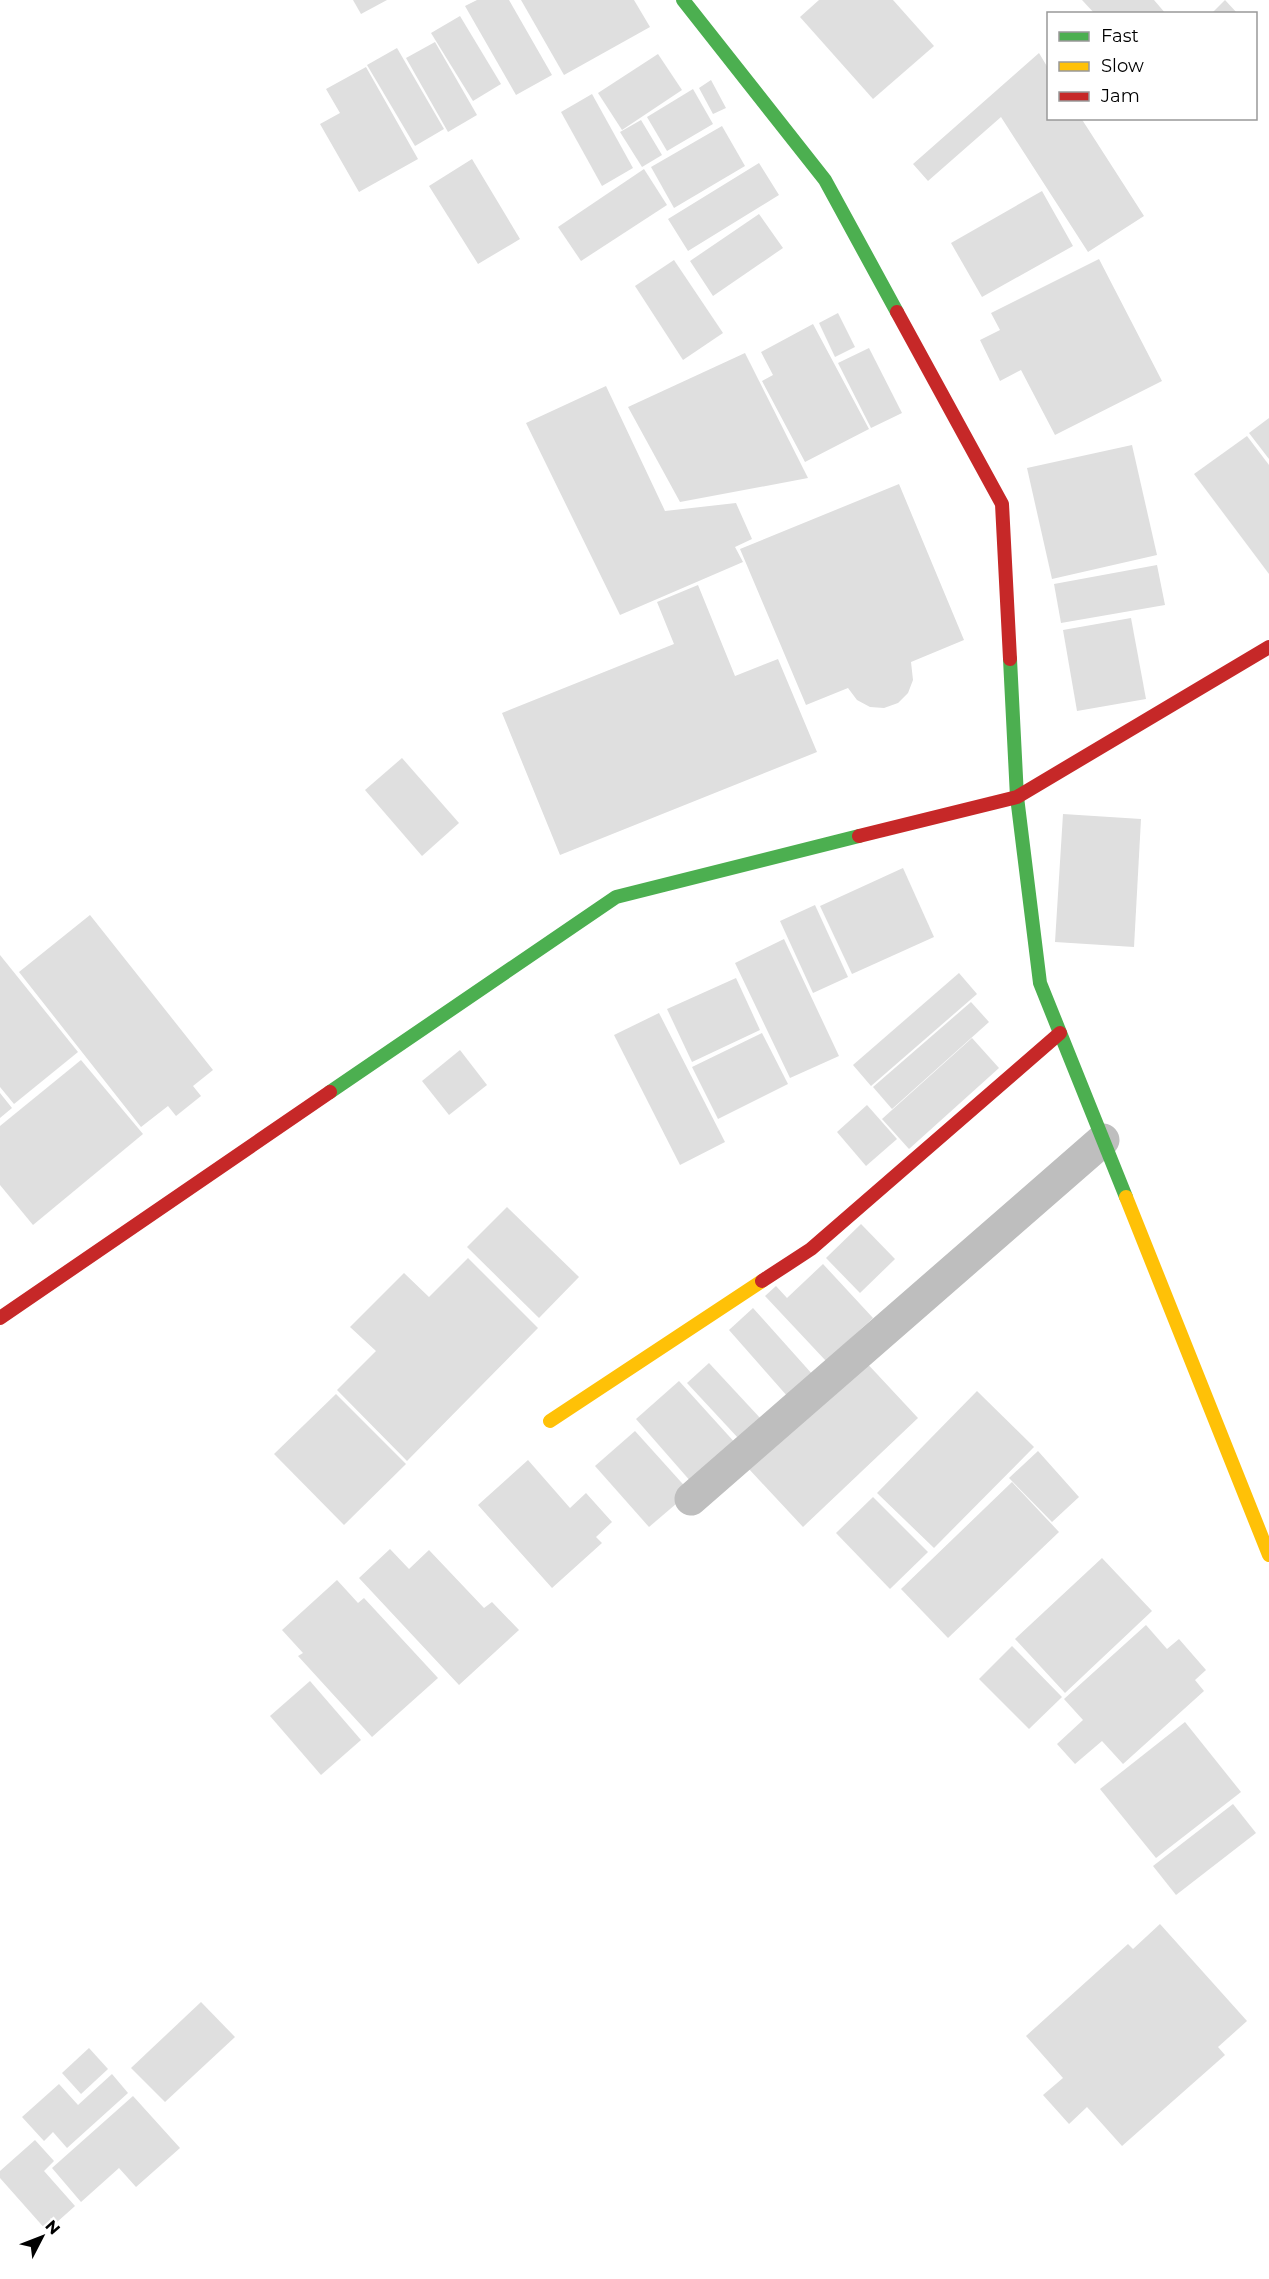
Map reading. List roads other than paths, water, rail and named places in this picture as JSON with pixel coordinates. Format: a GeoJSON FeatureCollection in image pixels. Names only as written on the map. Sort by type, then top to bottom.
{"type":"FeatureCollection","features":[{"type":"Feature","properties":{"kind":"street"},"geometry":{"type":"LineString","coordinates":[[683,0],[825,180],[1002,504],[1017,797],[1040,983],[1269,1555]]}},
{"type":"Feature","properties":{"kind":"street"},"geometry":{"type":"LineString","coordinates":[[0,1318],[616,897],[1017,797],[1269,646]]}},
{"type":"Feature","properties":{"kind":"street"},"geometry":{"type":"LineString","coordinates":[[550,1421],[812,1249],[1060,1033]]}},
{"type":"Feature","properties":{"kind":"street"},"geometry":{"type":"LineString","coordinates":[[691,1499],[1103,1140]]}}]}
